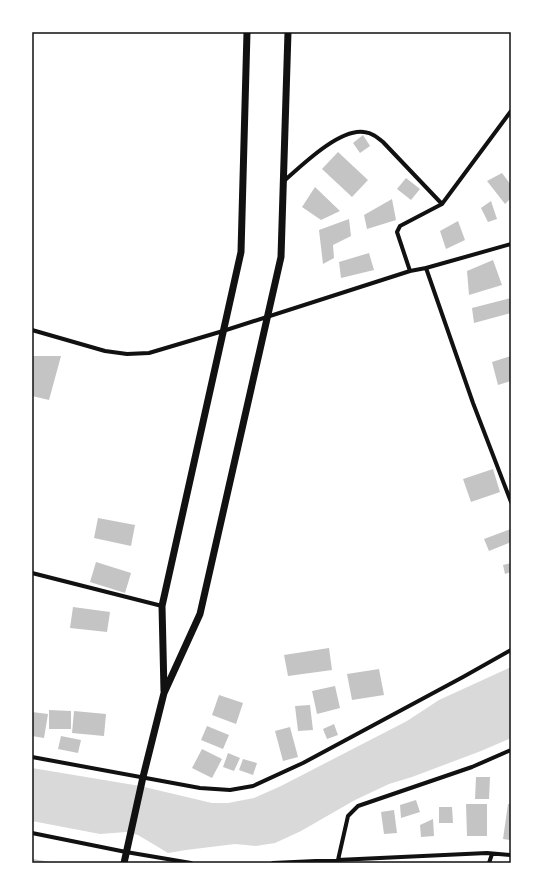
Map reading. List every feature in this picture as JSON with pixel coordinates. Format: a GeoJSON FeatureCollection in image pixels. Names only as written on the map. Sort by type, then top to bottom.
{"type":"FeatureCollection","features":[{"type":"Feature","properties":{"kind":"street"},"geometry":{"type":"LineString","coordinates":[[164,693],[162,606],[241,252],[247,32]]}},
{"type":"Feature","properties":{"kind":"street"},"geometry":{"type":"LineString","coordinates":[[124,863],[143,777],[164,693],[200,614],[281,257],[288,32]]}},
{"type":"Feature","properties":{"kind":"street"},"geometry":{"type":"LineString","coordinates":[[410,271],[397,232],[400,226],[442,204],[511,111]]}},
{"type":"Feature","properties":{"kind":"street"},"geometry":{"type":"LineString","coordinates":[[283,181],[334,141],[345,135],[362,131],[372,134],[383,142],[442,204]]}},
{"type":"Feature","properties":{"kind":"street"},"geometry":{"type":"LineString","coordinates":[[32,330],[105,351],[127,354],[149,353],[223,332],[410,271],[426,268],[511,244]]}},
{"type":"Feature","properties":{"kind":"street"},"geometry":{"type":"LineString","coordinates":[[426,268],[473,403],[511,502]]}},
{"type":"Feature","properties":{"kind":"street"},"geometry":{"type":"LineString","coordinates":[[32,573],[162,606]]}},
{"type":"Feature","properties":{"kind":"street"},"geometry":{"type":"LineString","coordinates":[[32,757],[200,788],[230,790],[253,786],[303,764],[511,650]]}},
{"type":"Feature","properties":{"kind":"street"},"geometry":{"type":"LineString","coordinates":[[338,860],[348,816],[358,806],[472,767],[511,750]]}},
{"type":"Feature","properties":{"kind":"street"},"geometry":{"type":"LineString","coordinates":[[32,834],[191,863]]}},
{"type":"Feature","properties":{"kind":"street"},"geometry":{"type":"LineString","coordinates":[[273,863],[486,853],[511,855]]}},
{"type":"Feature","properties":{"kind":"street"},"geometry":{"type":"LineString","coordinates":[[490,863],[492,854]]}},
{"type":"Feature","properties":{"kind":"shaded area"},"geometry":{"type":"Polygon","coordinates":[[[511,667],[511,738],[481,751],[389,784],[355,800],[301,831],[275,843],[256,846],[235,844],[168,853],[138,835],[126,832],[100,834],[32,821],[32,768],[140,786],[212,803],[228,803],[254,798],[281,786],[407,721],[439,700],[511,667]]]}},
{"type":"Feature","properties":{"kind":"building"},"geometry":{"type":"Polygon","coordinates":[[[363,135],[370,146],[360,153],[353,143],[363,135]]]}},
{"type":"Feature","properties":{"kind":"building"},"geometry":{"type":"Polygon","coordinates":[[[338,152],[368,180],[352,197],[322,169],[338,152]]]}},
{"type":"Feature","properties":{"kind":"building"},"geometry":{"type":"Polygon","coordinates":[[[502,173],[511,185],[511,198],[505,204],[487,181],[502,173]]]}},
{"type":"Feature","properties":{"kind":"building"},"geometry":{"type":"Polygon","coordinates":[[[406,178],[420,189],[411,200],[397,189],[406,178]]]}},
{"type":"Feature","properties":{"kind":"building"},"geometry":{"type":"Polygon","coordinates":[[[315,187],[340,211],[321,220],[302,207],[315,187]]]}},
{"type":"Feature","properties":{"kind":"building"},"geometry":{"type":"Polygon","coordinates":[[[392,199],[396,220],[367,229],[364,215],[392,199]]]}},
{"type":"Feature","properties":{"kind":"building"},"geometry":{"type":"Polygon","coordinates":[[[491,201],[497,219],[488,222],[481,208],[491,201]]]}},
{"type":"Feature","properties":{"kind":"building"},"geometry":{"type":"Polygon","coordinates":[[[349,219],[351,236],[333,245],[334,258],[323,264],[319,230],[349,219]]]}},
{"type":"Feature","properties":{"kind":"building"},"geometry":{"type":"Polygon","coordinates":[[[458,221],[465,240],[446,249],[440,231],[458,221]]]}},
{"type":"Feature","properties":{"kind":"building"},"geometry":{"type":"Polygon","coordinates":[[[369,253],[374,270],[341,278],[339,262],[369,253]]]}},
{"type":"Feature","properties":{"kind":"building"},"geometry":{"type":"Polygon","coordinates":[[[493,260],[502,285],[469,295],[467,271],[493,260]]]}},
{"type":"Feature","properties":{"kind":"building"},"geometry":{"type":"Polygon","coordinates":[[[511,298],[511,313],[474,323],[472,308],[511,298]]]}},
{"type":"Feature","properties":{"kind":"building"},"geometry":{"type":"Polygon","coordinates":[[[32,356],[61,356],[49,400],[32,396],[32,356]]]}},
{"type":"Feature","properties":{"kind":"building"},"geometry":{"type":"Polygon","coordinates":[[[511,356],[511,381],[498,385],[492,362],[511,356]]]}},
{"type":"Feature","properties":{"kind":"building"},"geometry":{"type":"Polygon","coordinates":[[[493,469],[500,492],[471,502],[463,479],[493,469]]]}},
{"type":"Feature","properties":{"kind":"building"},"geometry":{"type":"Polygon","coordinates":[[[98,518],[135,525],[131,546],[94,538],[98,518]]]}},
{"type":"Feature","properties":{"kind":"building"},"geometry":{"type":"Polygon","coordinates":[[[511,529],[511,542],[489,551],[484,539],[511,529]]]}},
{"type":"Feature","properties":{"kind":"building"},"geometry":{"type":"Polygon","coordinates":[[[96,562],[131,573],[125,593],[90,582],[96,562]]]}},
{"type":"Feature","properties":{"kind":"building"},"geometry":{"type":"Polygon","coordinates":[[[511,563],[511,572],[505,574],[503,565],[511,563]]]}},
{"type":"Feature","properties":{"kind":"building"},"geometry":{"type":"Polygon","coordinates":[[[73,607],[110,612],[107,632],[70,628],[73,607]]]}},
{"type":"Feature","properties":{"kind":"building"},"geometry":{"type":"Polygon","coordinates":[[[329,648],[332,670],[288,676],[284,655],[329,648]]]}},
{"type":"Feature","properties":{"kind":"building"},"geometry":{"type":"Polygon","coordinates":[[[379,669],[384,695],[352,700],[347,674],[379,669]]]}},
{"type":"Feature","properties":{"kind":"building"},"geometry":{"type":"Polygon","coordinates":[[[335,686],[340,708],[317,714],[312,691],[335,686]]]}},
{"type":"Feature","properties":{"kind":"building"},"geometry":{"type":"Polygon","coordinates":[[[219,695],[243,703],[236,724],[212,715],[219,695]]]}},
{"type":"Feature","properties":{"kind":"building"},"geometry":{"type":"Polygon","coordinates":[[[310,705],[313,730],[298,731],[295,706],[310,705]]]}},
{"type":"Feature","properties":{"kind":"building"},"geometry":{"type":"Polygon","coordinates":[[[49,710],[71,711],[71,729],[49,729],[49,710]]]}},
{"type":"Feature","properties":{"kind":"building"},"geometry":{"type":"Polygon","coordinates":[[[74,711],[106,714],[104,736],[72,733],[74,711]]]}},
{"type":"Feature","properties":{"kind":"building"},"geometry":{"type":"Polygon","coordinates":[[[32,712],[48,714],[44,738],[32,736],[32,712]]]}},
{"type":"Feature","properties":{"kind":"building"},"geometry":{"type":"Polygon","coordinates":[[[334,724],[338,735],[327,739],[323,729],[334,724]]]}},
{"type":"Feature","properties":{"kind":"building"},"geometry":{"type":"Polygon","coordinates":[[[207,726],[229,735],[223,749],[201,740],[207,726]]]}},
{"type":"Feature","properties":{"kind":"building"},"geometry":{"type":"Polygon","coordinates":[[[290,727],[298,757],[283,761],[275,731],[290,727]]]}},
{"type":"Feature","properties":{"kind":"building"},"geometry":{"type":"Polygon","coordinates":[[[61,736],[81,740],[78,753],[58,749],[61,736]]]}},
{"type":"Feature","properties":{"kind":"building"},"geometry":{"type":"Polygon","coordinates":[[[202,749],[222,759],[212,778],[192,768],[202,749]]]}},
{"type":"Feature","properties":{"kind":"building"},"geometry":{"type":"Polygon","coordinates":[[[228,753],[240,758],[234,771],[223,767],[228,753]]]}},
{"type":"Feature","properties":{"kind":"building"},"geometry":{"type":"Polygon","coordinates":[[[243,759],[257,763],[253,775],[239,770],[243,759]]]}},
{"type":"Feature","properties":{"kind":"building"},"geometry":{"type":"Polygon","coordinates":[[[476,777],[490,777],[489,799],[475,799],[476,777]]]}},
{"type":"Feature","properties":{"kind":"building"},"geometry":{"type":"Polygon","coordinates":[[[416,800],[420,812],[401,818],[400,805],[416,800]]]}},
{"type":"Feature","properties":{"kind":"building"},"geometry":{"type":"Polygon","coordinates":[[[466,804],[487,804],[487,836],[467,836],[466,804]]]}},
{"type":"Feature","properties":{"kind":"building"},"geometry":{"type":"Polygon","coordinates":[[[508,804],[511,804],[511,840],[503,839],[508,804]]]}},
{"type":"Feature","properties":{"kind":"building"},"geometry":{"type":"Polygon","coordinates":[[[439,807],[452,807],[453,823],[439,823],[439,807]]]}},
{"type":"Feature","properties":{"kind":"building"},"geometry":{"type":"Polygon","coordinates":[[[394,810],[397,833],[384,834],[381,812],[394,810]]]}},
{"type":"Feature","properties":{"kind":"building"},"geometry":{"type":"Polygon","coordinates":[[[433,819],[434,836],[421,837],[420,825],[433,819]]]}},
{"type":"Feature","properties":{"kind":"building"},"geometry":{"type":"Polygon","coordinates":[[[33,859],[50,862],[50,863],[32,863],[33,859]]]}}]}
